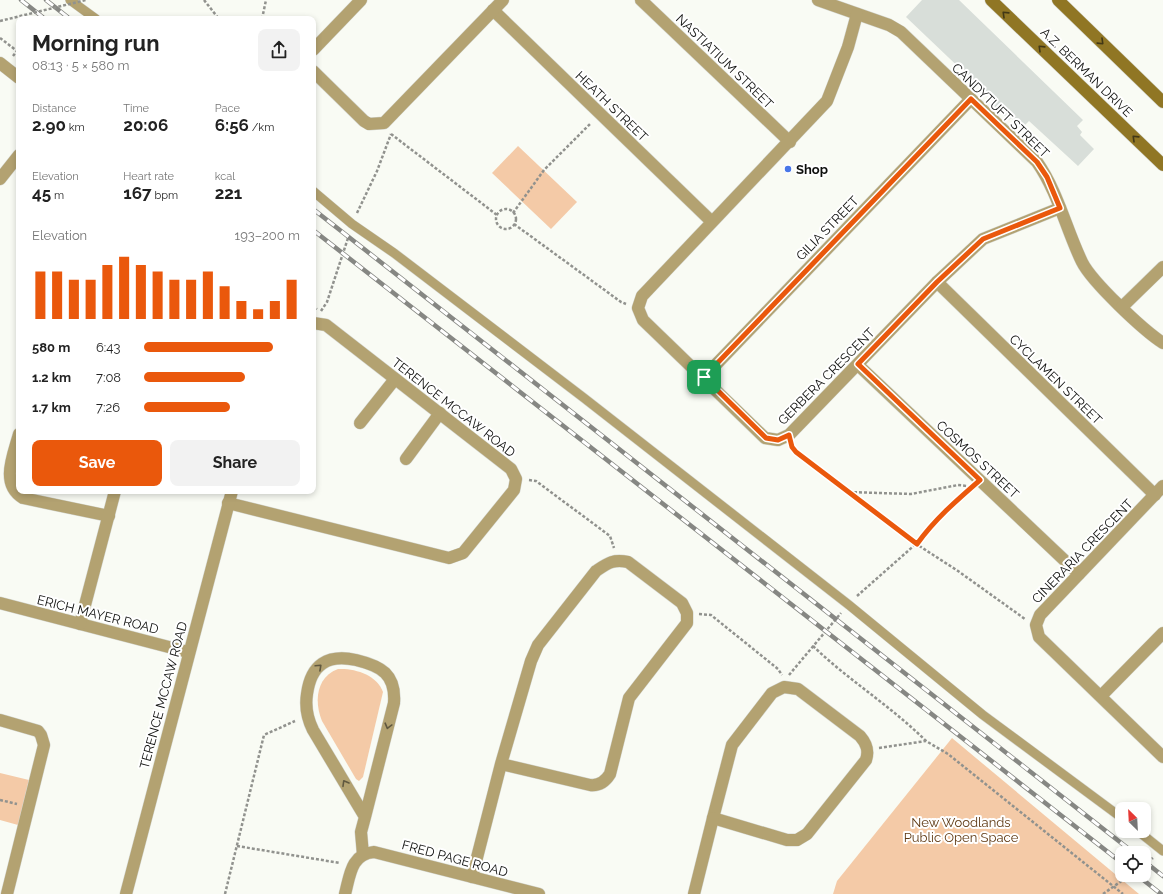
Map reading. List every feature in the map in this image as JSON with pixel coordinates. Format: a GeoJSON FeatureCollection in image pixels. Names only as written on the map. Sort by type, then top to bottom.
{"type":"FeatureCollection","features":[{"type":"Feature","properties":{"kind":"main road","name":"A.Z. BERMAN DRIVE"},"geometry":{"type":"LineString","coordinates":[[991,0],[1163,165]]}},
{"type":"Feature","properties":{"kind":"main road"},"geometry":{"type":"LineString","coordinates":[[1058,0],[1163,102]]}},
{"type":"Feature","properties":{"kind":"street"},"geometry":{"type":"LineString","coordinates":[[316,47],[361,0]]}},
{"type":"Feature","properties":{"kind":"street"},"geometry":{"type":"LineString","coordinates":[[316,74],[364,121],[370,124],[384,122],[503,0]]}},
{"type":"Feature","properties":{"kind":"street","name":"NASTIATIUM STREET"},"geometry":{"type":"LineString","coordinates":[[641,0],[790,142]]}},
{"type":"Feature","properties":{"kind":"street","name":"CANDYTUFT STREET"},"geometry":{"type":"LineString","coordinates":[[818,0],[889,25],[901,32],[1037,162],[1047,177],[1088,272],[1122,307],[1163,343]]}},
{"type":"Feature","properties":{"kind":"street","name":"HEATH STREET"},"geometry":{"type":"LineString","coordinates":[[493,10],[712,221]]}},
{"type":"Feature","properties":{"kind":"street","name":"GERBERA CRESCENT"},"geometry":{"type":"LineString","coordinates":[[857,14],[848,47],[827,101],[790,142],[712,221],[642,296],[638,308],[643,320],[766,438],[778,440],[789,435],[937,282],[983,239],[1060,208]]}},
{"type":"Feature","properties":{"kind":"street"},"geometry":{"type":"LineString","coordinates":[[0,63],[16,76]]}},
{"type":"Feature","properties":{"kind":"street","name":"GILIA STREET"},"geometry":{"type":"LineString","coordinates":[[704,377],[971,99]]}},
{"type":"Feature","properties":{"kind":"street"},"geometry":{"type":"LineString","coordinates":[[0,179],[16,159]]}},
{"type":"Feature","properties":{"kind":"street"},"geometry":{"type":"LineString","coordinates":[[1122,307],[1163,267]]}},
{"type":"Feature","properties":{"kind":"street","name":"CYCLAMEN STREET"},"geometry":{"type":"LineString","coordinates":[[937,282],[1154,495]]}},
{"type":"Feature","properties":{"kind":"street","name":"TERENCE MCCAW ROAD"},"geometry":{"type":"LineString","coordinates":[[316,323],[326,324],[511,469],[516,479]]}},
{"type":"Feature","properties":{"kind":"street","name":"COSMOS STREET"},"geometry":{"type":"LineString","coordinates":[[858,364],[1079,574]]}},
{"type":"Feature","properties":{"kind":"street"},"geometry":{"type":"LineString","coordinates":[[360,423],[395,378]]}},
{"type":"Feature","properties":{"kind":"street"},"geometry":{"type":"LineString","coordinates":[[406,459],[440,414]]}},
{"type":"Feature","properties":{"kind":"street"},"geometry":{"type":"LineString","coordinates":[[16,445],[9,472],[10,484],[16,493]]}},
{"type":"Feature","properties":{"kind":"street"},"geometry":{"type":"LineString","coordinates":[[228,503],[449,558],[458,556],[466,549],[514,490],[516,479]]}},
{"type":"Feature","properties":{"kind":"street","name":"CINERARIA CRESCENT"},"geometry":{"type":"LineString","coordinates":[[1163,486],[1040,615],[1036,625],[1039,637],[1163,757]]}},
{"type":"Feature","properties":{"kind":"street"},"geometry":{"type":"LineString","coordinates":[[17,494],[23,498],[109,516]]}},
{"type":"Feature","properties":{"kind":"street"},"geometry":{"type":"LineString","coordinates":[[80,624],[114,494]]}},
{"type":"Feature","properties":{"kind":"street","name":"TERENCE MCCAW ROAD"},"geometry":{"type":"LineString","coordinates":[[126,894],[188,652],[231,494]]}},
{"type":"Feature","properties":{"kind":"street"},"geometry":{"type":"LineString","coordinates":[[472,877],[501,764],[533,653],[596,572],[608,563],[618,560],[628,562],[682,603],[687,613],[687,623],[629,698],[610,774],[605,781],[598,785],[590,785],[501,764]]}},
{"type":"Feature","properties":{"kind":"street","name":"ERICH MAYER ROAD"},"geometry":{"type":"LineString","coordinates":[[0,603],[188,652]]}},
{"type":"Feature","properties":{"kind":"street"},"geometry":{"type":"LineString","coordinates":[[1101,696],[1163,633]]}},
{"type":"Feature","properties":{"kind":"street"},"geometry":{"type":"LineString","coordinates":[[345,894],[352,865],[363,855],[361,832],[365,817],[394,703],[394,686],[386,672],[373,664],[343,657],[330,659],[318,667],[310,678],[306,698],[307,716],[365,817]]}},
{"type":"Feature","properties":{"kind":"street"},"geometry":{"type":"LineString","coordinates":[[694,894],[713,818],[732,745],[772,694],[784,687],[798,689],[864,740],[868,750],[866,760],[807,834],[797,840],[787,840],[713,818]]}},
{"type":"Feature","properties":{"kind":"street"},"geometry":{"type":"LineString","coordinates":[[0,720],[38,731],[44,745],[7,894]]}},
{"type":"Feature","properties":{"kind":"street","name":"FRED PAGE ROAD"},"geometry":{"type":"LineString","coordinates":[[363,855],[379,853],[539,894]]}},
{"type":"Feature","properties":{"kind":"lane"},"geometry":{"type":"LineString","coordinates":[[70,0],[92,16]]}},
{"type":"Feature","properties":{"kind":"lane"},"geometry":{"type":"LineString","coordinates":[[316,194],[352,224],[394,253],[584,398],[849,605],[983,715],[1115,813]]}},
{"type":"Feature","properties":{"kind":"lane"},"geometry":{"type":"LineString","coordinates":[[1147,838],[1163,851]]}},
{"type":"Feature","properties":{"kind":"path"},"geometry":{"type":"LineString","coordinates":[[20,16],[86,0]]}},
{"type":"Feature","properties":{"kind":"path"},"geometry":{"type":"LineString","coordinates":[[204,0],[217,16]]}},
{"type":"Feature","properties":{"kind":"path"},"geometry":{"type":"LineString","coordinates":[[263,16],[266,0]]}},
{"type":"Feature","properties":{"kind":"path"},"geometry":{"type":"LineString","coordinates":[[0,21],[16,17]]}},
{"type":"Feature","properties":{"kind":"path"},"geometry":{"type":"LineString","coordinates":[[0,38],[16,50]]}},
{"type":"Feature","properties":{"kind":"path"},"geometry":{"type":"LineString","coordinates":[[512,212],[544,170],[595,120]]}},
{"type":"Feature","properties":{"kind":"path"},"geometry":{"type":"LineString","coordinates":[[391,134],[498,214]]}},
{"type":"Feature","properties":{"kind":"path"},"geometry":{"type":"LineString","coordinates":[[512,212],[504,210],[498,214],[496,218],[499,227],[507,229],[514,224]]}},
{"type":"Feature","properties":{"kind":"path"},"geometry":{"type":"LineString","coordinates":[[512,212],[515,220],[514,224]]}},
{"type":"Feature","properties":{"kind":"path"},"geometry":{"type":"LineString","coordinates":[[514,224],[621,302]]}},
{"type":"Feature","properties":{"kind":"path"},"geometry":{"type":"LineString","coordinates":[[789,435],[792,447],[796,452],[917,544],[1036,625]]}},
{"type":"Feature","properties":{"kind":"path"},"geometry":{"type":"LineString","coordinates":[[516,479],[536,481],[610,536],[618,560]]}},
{"type":"Feature","properties":{"kind":"path"},"geometry":{"type":"LineString","coordinates":[[687,613],[711,615],[778,669],[784,679],[795,669],[855,597],[917,544],[929,528],[972,487],[958,485],[911,494],[848,492]]}},
{"type":"Feature","properties":{"kind":"path"},"geometry":{"type":"LineString","coordinates":[[813,646],[829,662],[912,727],[926,741],[948,754],[1123,894]]}},
{"type":"Feature","properties":{"kind":"path"},"geometry":{"type":"LineString","coordinates":[[225,894],[264,735],[307,716]]}},
{"type":"Feature","properties":{"kind":"path"},"geometry":{"type":"LineString","coordinates":[[868,750],[926,741]]}},
{"type":"Feature","properties":{"kind":"path"},"geometry":{"type":"LineString","coordinates":[[0,800],[23,806]]}},
{"type":"Feature","properties":{"kind":"path"},"geometry":{"type":"LineString","coordinates":[[237,846],[352,865]]}},
{"type":"Feature","properties":{"kind":"path"},"geometry":{"type":"LineString","coordinates":[[1103,894],[1121,882]]}},
{"type":"Feature","properties":{"kind":"green space"},"geometry":{"type":"Polygon","coordinates":[[[518,146],[577,202],[551,229],[492,173],[518,146]]]}},
{"type":"Feature","properties":{"kind":"green space"},"geometry":{"type":"Polygon","coordinates":[[[338,669],[358,671],[371,677],[380,686],[383,692],[363,777],[359,781],[356,779],[319,714],[318,698],[321,684],[325,678],[338,669]]]}},
{"type":"Feature","properties":{"kind":"green space","name":"New Woodlands Public Open Space"},"geometry":{"type":"Polygon","coordinates":[[[952,738],[1115,874],[1115,882],[1125,882],[1139,894],[833,894],[837,881],[952,738]]]}},
{"type":"Feature","properties":{"kind":"green space"},"geometry":{"type":"Polygon","coordinates":[[[0,773],[29,780],[18,825],[0,820],[0,773]]]}},
{"type":"Feature","properties":{"kind":"building"},"geometry":{"type":"Polygon","coordinates":[[[922,0],[959,0],[1083,120],[1077,126],[1082,132],[1080,135],[1094,149],[1078,166],[1029,121],[1022,128],[1011,118],[1009,120],[993,105],[996,102],[906,17],[922,0]]]}},
{"type":"Feature","properties":{"kind":"railway"},"geometry":{"type":"LineString","coordinates":[[21,0],[41,16]]}},
{"type":"Feature","properties":{"kind":"railway"},"geometry":{"type":"LineString","coordinates":[[46,0],[66,16]]}},
{"type":"Feature","properties":{"kind":"railway"},"geometry":{"type":"LineString","coordinates":[[316,211],[1125,846]]}},
{"type":"Feature","properties":{"kind":"railway"},"geometry":{"type":"LineString","coordinates":[[316,232],[1115,858]]}},
{"type":"Feature","properties":{"kind":"railway"},"geometry":{"type":"LineString","coordinates":[[1151,867],[1163,876]]}},
{"type":"Feature","properties":{"kind":"railway"},"geometry":{"type":"LineString","coordinates":[[1146,882],[1161,894]]}},
{"type":"Feature","properties":{"kind":"place","name":"Shop"},"geometry":{"type":"Point","coordinates":[788,169]}},
{"type":"Feature","properties":{"kind":"route"},"geometry":{"type":"LineString","coordinates":[[971,99],[1037,162],[1043,170],[1060,208],[983,239],[937,282],[858,364],[980,480],[964,493],[929,528],[917,544],[904,536],[796,452],[792,447],[789,435],[778,440],[766,438],[704,377],[971,99]]}}]}
